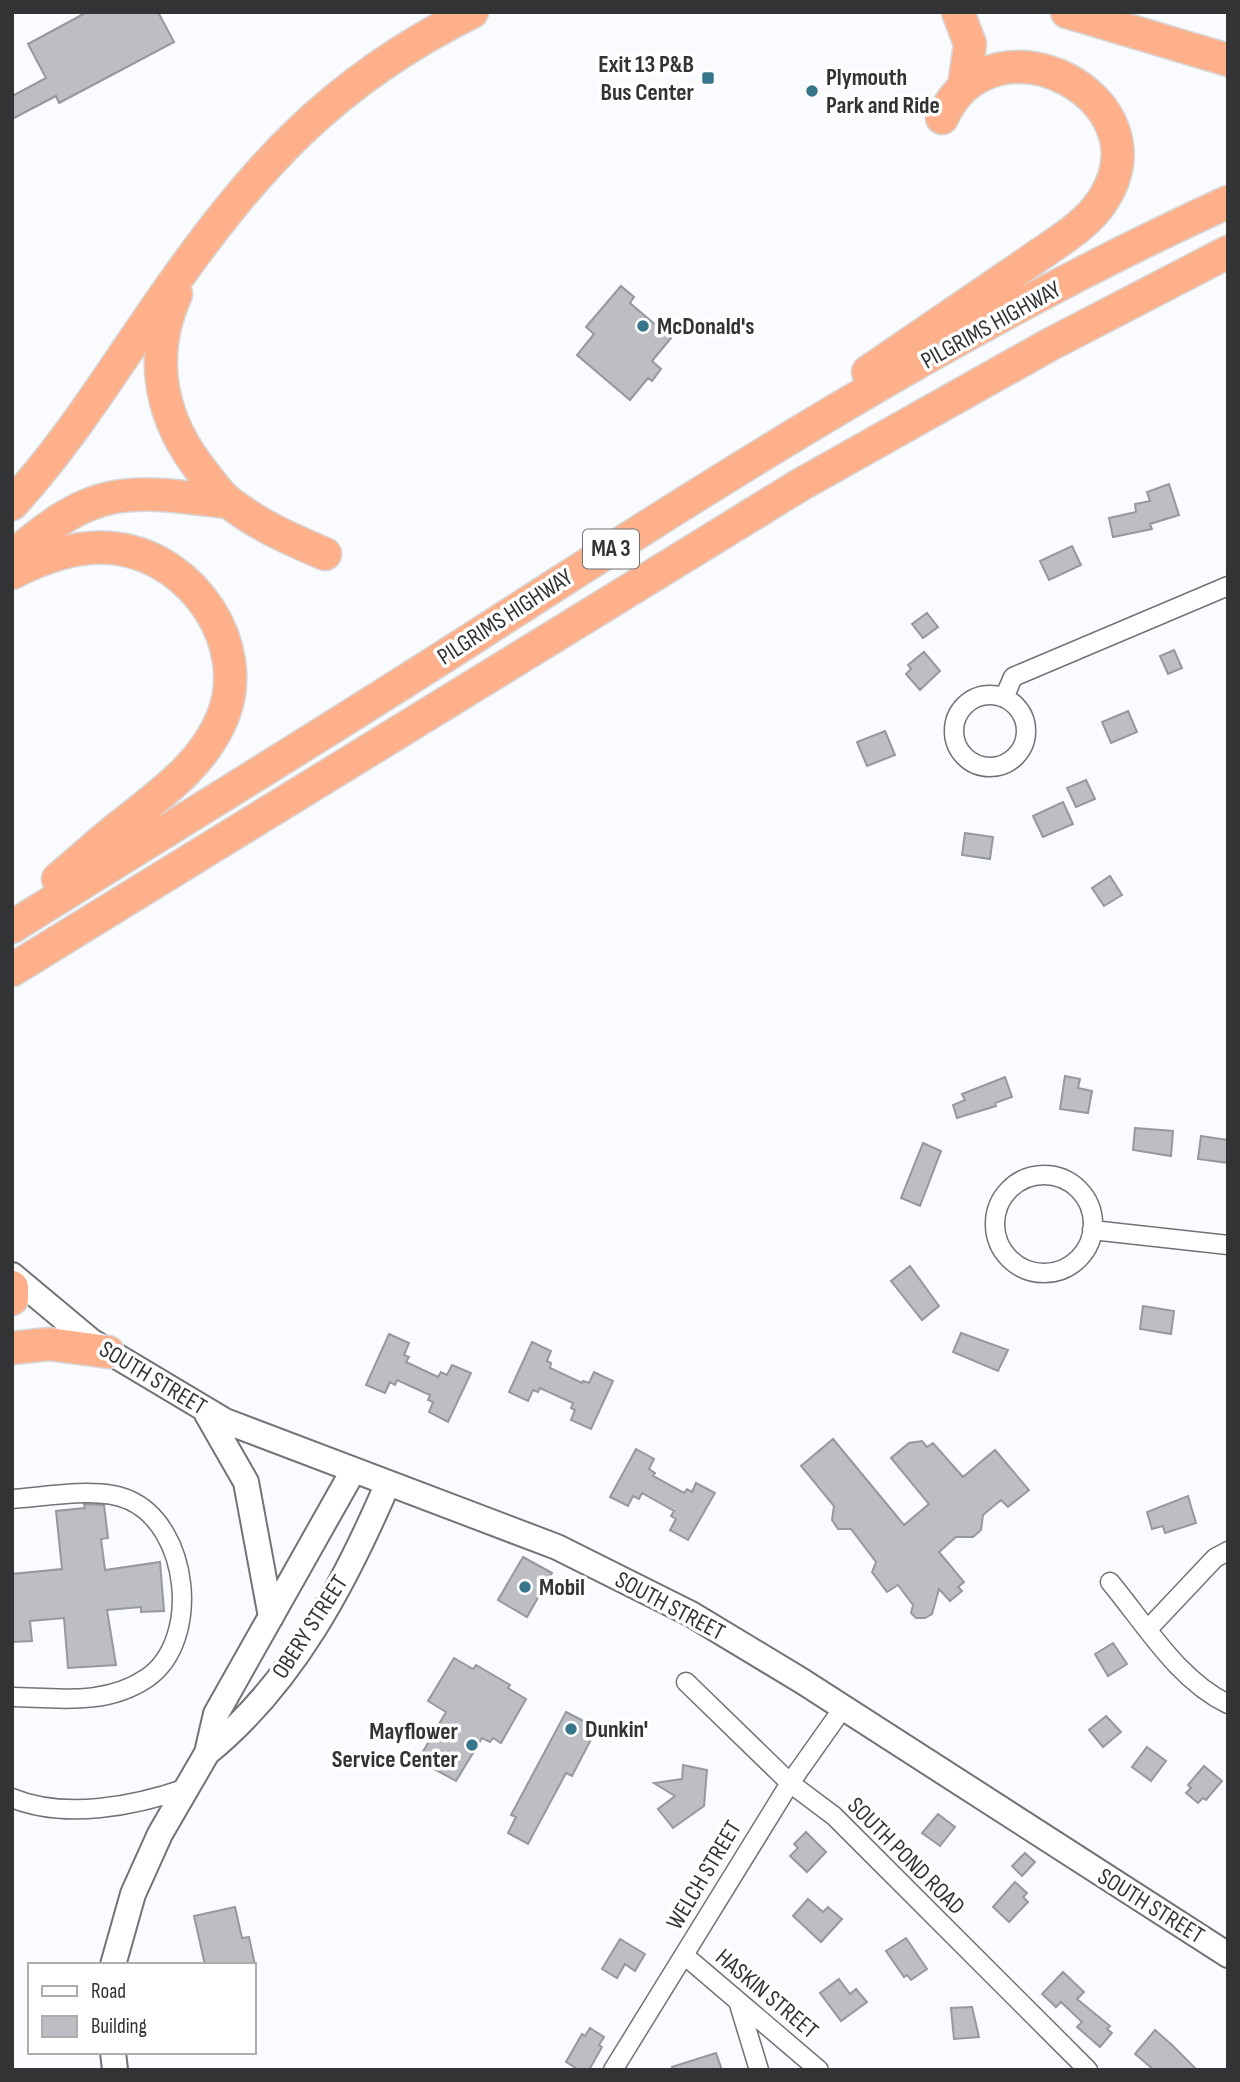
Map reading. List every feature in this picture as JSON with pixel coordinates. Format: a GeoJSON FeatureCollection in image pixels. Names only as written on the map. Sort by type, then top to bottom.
{"type":"FeatureCollection","features":[{"type":"Feature","properties":{"kind":"highway"},"geometry":{"type":"LineString","coordinates":[[12,504],[66,439],[194,254],[264,165],[303,125],[378,67],[472,12]]}},
{"type":"Feature","properties":{"kind":"highway"},"geometry":{"type":"LineString","coordinates":[[958,12],[971,44],[964,87]]}},
{"type":"Feature","properties":{"kind":"highway"},"geometry":{"type":"LineString","coordinates":[[1067,12],[1228,60]]}},
{"type":"Feature","properties":{"kind":"highway"},"geometry":{"type":"LineString","coordinates":[[636,532],[752,449],[1073,231],[1104,200],[1115,172],[1116,150],[1111,127],[1101,107],[1090,94],[1060,75],[1032,68],[1000,68],[974,78],[964,87],[942,118]]}},
{"type":"Feature","properties":{"kind":"highway","name":"PILGRIMS HIGHWAY"},"geometry":{"type":"LineString","coordinates":[[12,927],[341,723],[636,532],[772,448],[1110,260],[1228,202]]}},
{"type":"Feature","properties":{"kind":"highway","name":"PILGRIMS HIGHWAY"},"geometry":{"type":"LineString","coordinates":[[12,970],[800,485],[1049,345],[1228,252]]}},
{"type":"Feature","properties":{"kind":"highway"},"geometry":{"type":"LineString","coordinates":[[194,254],[165,328],[161,360],[163,392],[169,419],[182,443],[227,502],[289,538],[325,554]]}},
{"type":"Feature","properties":{"kind":"highway"},"geometry":{"type":"LineString","coordinates":[[12,557],[53,522],[97,500],[129,493],[227,502]]}},
{"type":"Feature","properties":{"kind":"highway"},"geometry":{"type":"LineString","coordinates":[[12,573],[32,563],[82,549],[121,549],[150,558],[178,574],[206,605],[218,624],[229,657],[230,690],[222,717],[190,767],[169,788],[12,918]]}},
{"type":"Feature","properties":{"kind":"highway"},"geometry":{"type":"LineString","coordinates":[[12,1287],[12,1299]]}},
{"type":"Feature","properties":{"kind":"highway"},"geometry":{"type":"LineString","coordinates":[[12,1348],[49,1344],[108,1352]]}},
{"type":"Feature","properties":{"kind":"main road","name":"SOUTH STREET"},"geometry":{"type":"LineString","coordinates":[[12,1275],[50,1309],[108,1352],[204,1410],[251,1432],[557,1547],[670,1603],[767,1659],[1228,1955]]}},
{"type":"Feature","properties":{"kind":"main road"},"geometry":{"type":"LineString","coordinates":[[204,1410],[227,1444],[246,1482],[271,1617]]}},
{"type":"Feature","properties":{"kind":"main road","name":"OBERY STREET"},"geometry":{"type":"LineString","coordinates":[[114,1963],[138,1883],[207,1753],[216,1714],[353,1471]]}},
{"type":"Feature","properties":{"kind":"main road","name":"OBERY STREET"},"geometry":{"type":"LineString","coordinates":[[207,1753],[241,1725],[310,1636],[341,1585],[388,1483]]}},
{"type":"Feature","properties":{"kind":"street"},"geometry":{"type":"LineString","coordinates":[[1004,698],[1013,677],[1228,586]]}},
{"type":"Feature","properties":{"kind":"street"},"geometry":{"type":"LineString","coordinates":[[988,695],[1004,698],[1022,715],[1024,740],[1010,761],[993,766],[977,764],[958,748],[954,732],[957,717],[973,699],[988,695]]}},
{"type":"Feature","properties":{"kind":"street"},"geometry":{"type":"LineString","coordinates":[[1046,1175],[1062,1178],[1081,1193],[1092,1214],[1092,1230],[1088,1245],[1078,1259],[1065,1268],[1049,1273],[1033,1272],[1018,1266],[1006,1255],[998,1241],[995,1226],[997,1209],[1004,1195],[1016,1184],[1030,1177],[1046,1175]]}},
{"type":"Feature","properties":{"kind":"street"},"geometry":{"type":"LineString","coordinates":[[1092,1230],[1228,1245]]}},
{"type":"Feature","properties":{"kind":"street"},"geometry":{"type":"LineString","coordinates":[[12,1499],[106,1493],[131,1500],[152,1518],[168,1541],[178,1570],[182,1605],[174,1648],[146,1678],[119,1690],[79,1700],[12,1697]]}},
{"type":"Feature","properties":{"kind":"street"},"geometry":{"type":"LineString","coordinates":[[1149,1629],[1207,1567],[1228,1551]]}},
{"type":"Feature","properties":{"kind":"street"},"geometry":{"type":"LineString","coordinates":[[1110,1583],[1189,1677],[1210,1696],[1228,1704]]}},
{"type":"Feature","properties":{"kind":"street","name":"SOUTH POND ROAD"},"geometry":{"type":"LineString","coordinates":[[686,1682],[790,1783],[834,1816],[1088,2070]]}},
{"type":"Feature","properties":{"kind":"street","name":"WELCH STREET"},"geometry":{"type":"LineString","coordinates":[[613,2070],[790,1783],[843,1708]]}},
{"type":"Feature","properties":{"kind":"street"},"geometry":{"type":"LineString","coordinates":[[12,1798],[46,1807],[78,1808],[140,1801],[187,1788]]}},
{"type":"Feature","properties":{"kind":"street","name":"HASKIN STREET"},"geometry":{"type":"LineString","coordinates":[[684,1955],[819,2070]]}},
{"type":"Feature","properties":{"kind":"street"},"geometry":{"type":"LineString","coordinates":[[738,2001],[759,2070]]}},
{"type":"Feature","properties":{"kind":"building"},"geometry":{"type":"Polygon","coordinates":[[[87,12],[158,12],[174,42],[59,103],[56,96],[12,119],[12,96],[46,78],[28,44],[87,12]]]}},
{"type":"Feature","properties":{"kind":"building"},"geometry":{"type":"Polygon","coordinates":[[[621,286],[634,297],[630,303],[671,338],[652,361],[661,369],[652,381],[648,378],[630,400],[577,355],[594,334],[586,327],[621,286]]]}},
{"type":"Feature","properties":{"kind":"building"},"geometry":{"type":"Polygon","coordinates":[[[1169,484],[1179,515],[1150,524],[1152,529],[1113,537],[1109,518],[1136,512],[1135,504],[1150,501],[1147,492],[1169,484]]]}},
{"type":"Feature","properties":{"kind":"building"},"geometry":{"type":"Polygon","coordinates":[[[1072,546],[1081,565],[1049,580],[1040,561],[1072,546]]]}},
{"type":"Feature","properties":{"kind":"building"},"geometry":{"type":"Polygon","coordinates":[[[927,613],[938,627],[923,638],[912,624],[927,613]]]}},
{"type":"Feature","properties":{"kind":"building"},"geometry":{"type":"Polygon","coordinates":[[[1174,650],[1182,668],[1168,674],[1160,656],[1174,650]]]}},
{"type":"Feature","properties":{"kind":"building"},"geometry":{"type":"Polygon","coordinates":[[[924,652],[940,671],[920,690],[906,674],[911,669],[908,665],[924,652]]]}},
{"type":"Feature","properties":{"kind":"building"},"geometry":{"type":"Polygon","coordinates":[[[1128,711],[1137,732],[1111,743],[1102,722],[1128,711]]]}},
{"type":"Feature","properties":{"kind":"building"},"geometry":{"type":"Polygon","coordinates":[[[885,731],[895,755],[867,766],[857,742],[885,731]]]}},
{"type":"Feature","properties":{"kind":"building"},"geometry":{"type":"Polygon","coordinates":[[[1086,780],[1095,799],[1076,807],[1067,788],[1086,780]]]}},
{"type":"Feature","properties":{"kind":"building"},"geometry":{"type":"Polygon","coordinates":[[[1063,802],[1073,824],[1043,837],[1033,816],[1063,802]]]}},
{"type":"Feature","properties":{"kind":"building"},"geometry":{"type":"Polygon","coordinates":[[[965,833],[993,837],[990,859],[962,855],[965,833]]]}},
{"type":"Feature","properties":{"kind":"building"},"geometry":{"type":"Polygon","coordinates":[[[1110,876],[1122,895],[1104,906],[1092,888],[1110,876]]]}},
{"type":"Feature","properties":{"kind":"building"},"geometry":{"type":"Polygon","coordinates":[[[1065,1076],[1080,1079],[1078,1088],[1092,1091],[1088,1113],[1060,1109],[1065,1076]]]}},
{"type":"Feature","properties":{"kind":"building"},"geometry":{"type":"Polygon","coordinates":[[[1005,1077],[1012,1097],[995,1103],[996,1106],[957,1118],[953,1105],[965,1100],[962,1094],[1005,1077]]]}},
{"type":"Feature","properties":{"kind":"building"},"geometry":{"type":"Polygon","coordinates":[[[1135,1128],[1173,1131],[1171,1156],[1133,1150],[1135,1128]]]}},
{"type":"Feature","properties":{"kind":"building"},"geometry":{"type":"Polygon","coordinates":[[[1201,1136],[1228,1140],[1228,1163],[1198,1159],[1201,1136]]]}},
{"type":"Feature","properties":{"kind":"building"},"geometry":{"type":"Polygon","coordinates":[[[923,1143],[941,1151],[920,1206],[901,1198],[923,1143]]]}},
{"type":"Feature","properties":{"kind":"building"},"geometry":{"type":"Polygon","coordinates":[[[910,1266],[939,1306],[922,1320],[891,1281],[910,1266]]]}},
{"type":"Feature","properties":{"kind":"building"},"geometry":{"type":"Polygon","coordinates":[[[1143,1306],[1174,1311],[1171,1334],[1140,1329],[1143,1306]]]}},
{"type":"Feature","properties":{"kind":"building"},"geometry":{"type":"Polygon","coordinates":[[[961,1333],[1008,1350],[998,1371],[953,1352],[961,1333]]]}},
{"type":"Feature","properties":{"kind":"building"},"geometry":{"type":"Polygon","coordinates":[[[389,1334],[409,1343],[404,1355],[409,1357],[406,1362],[438,1377],[441,1372],[447,1375],[452,1365],[471,1373],[448,1422],[429,1412],[433,1402],[428,1400],[430,1395],[397,1380],[395,1385],[390,1382],[385,1393],[366,1385],[389,1334]]]}},
{"type":"Feature","properties":{"kind":"building"},"geometry":{"type":"Polygon","coordinates":[[[532,1342],[551,1351],[547,1361],[551,1363],[550,1368],[582,1383],[589,1383],[594,1372],[613,1381],[591,1429],[571,1420],[575,1410],[571,1408],[573,1403],[540,1388],[538,1392],[533,1390],[528,1401],[509,1392],[532,1342]]]}},
{"type":"Feature","properties":{"kind":"building"},"geometry":{"type":"Polygon","coordinates":[[[833,1439],[904,1525],[929,1504],[891,1458],[909,1443],[922,1441],[927,1447],[933,1443],[963,1477],[995,1450],[1029,1490],[1008,1507],[1001,1500],[983,1515],[981,1530],[973,1537],[956,1537],[939,1552],[964,1582],[958,1587],[962,1591],[950,1601],[939,1589],[932,1614],[925,1618],[916,1618],[911,1613],[913,1605],[898,1585],[887,1592],[872,1572],[876,1562],[851,1529],[838,1529],[832,1520],[834,1506],[801,1466],[833,1439]]]}},
{"type":"Feature","properties":{"kind":"building"},"geometry":{"type":"Polygon","coordinates":[[[636,1449],[654,1459],[649,1469],[655,1473],[653,1476],[684,1493],[687,1489],[692,1492],[696,1483],[715,1493],[688,1540],[670,1530],[676,1519],[671,1516],[674,1511],[642,1493],[639,1499],[633,1496],[628,1506],[610,1497],[636,1449]]]}},
{"type":"Feature","properties":{"kind":"building"},"geometry":{"type":"Polygon","coordinates":[[[1188,1496],[1196,1523],[1165,1533],[1163,1526],[1152,1529],[1147,1512],[1188,1496]]]}},
{"type":"Feature","properties":{"kind":"building"},"geometry":{"type":"Polygon","coordinates":[[[84,1504],[104,1505],[108,1538],[101,1539],[105,1570],[160,1562],[164,1611],[141,1612],[141,1607],[107,1610],[116,1665],[68,1668],[64,1618],[30,1621],[32,1641],[12,1642],[12,1574],[62,1569],[56,1511],[85,1508],[84,1504]]]}},
{"type":"Feature","properties":{"kind":"building","name":"Mobil"},"geometry":{"type":"Polygon","coordinates":[[[523,1557],[552,1573],[527,1617],[498,1600],[523,1557]]]}},
{"type":"Feature","properties":{"kind":"building"},"geometry":{"type":"Polygon","coordinates":[[[1113,1643],[1127,1664],[1108,1676],[1095,1654],[1113,1643]]]}},
{"type":"Feature","properties":{"kind":"building"},"geometry":{"type":"Polygon","coordinates":[[[454,1658],[473,1669],[476,1665],[510,1685],[508,1688],[526,1699],[501,1743],[493,1738],[490,1742],[482,1738],[456,1781],[418,1760],[446,1712],[428,1701],[454,1658]]]}},
{"type":"Feature","properties":{"kind":"building"},"geometry":{"type":"Polygon","coordinates":[[[566,1712],[597,1728],[572,1776],[566,1773],[528,1844],[508,1833],[516,1817],[511,1815],[566,1712]]]}},
{"type":"Feature","properties":{"kind":"building"},"geometry":{"type":"Polygon","coordinates":[[[1106,1716],[1121,1732],[1103,1747],[1089,1730],[1106,1716]]]}},
{"type":"Feature","properties":{"kind":"building"},"geometry":{"type":"Polygon","coordinates":[[[1147,1747],[1166,1761],[1151,1781],[1132,1767],[1147,1747]]]}},
{"type":"Feature","properties":{"kind":"building"},"geometry":{"type":"Polygon","coordinates":[[[683,1765],[707,1770],[704,1806],[673,1828],[658,1809],[675,1796],[654,1783],[682,1779],[683,1765]]]}},
{"type":"Feature","properties":{"kind":"building"},"geometry":{"type":"Polygon","coordinates":[[[1204,1766],[1222,1781],[1206,1800],[1203,1798],[1198,1803],[1186,1793],[1191,1788],[1188,1785],[1204,1766]]]}},
{"type":"Feature","properties":{"kind":"building"},"geometry":{"type":"Polygon","coordinates":[[[938,1814],[955,1827],[940,1846],[922,1833],[938,1814]]]}},
{"type":"Feature","properties":{"kind":"building"},"geometry":{"type":"Polygon","coordinates":[[[806,1832],[826,1852],[807,1872],[790,1856],[798,1848],[794,1844],[806,1832]]]}},
{"type":"Feature","properties":{"kind":"building"},"geometry":{"type":"Polygon","coordinates":[[[1025,1853],[1035,1862],[1022,1876],[1012,1866],[1025,1853]]]}},
{"type":"Feature","properties":{"kind":"building"},"geometry":{"type":"Polygon","coordinates":[[[1015,1882],[1027,1893],[1023,1897],[1028,1902],[1009,1922],[993,1907],[1015,1882]]]}},
{"type":"Feature","properties":{"kind":"building"},"geometry":{"type":"Polygon","coordinates":[[[808,1899],[823,1912],[828,1907],[842,1919],[821,1942],[793,1916],[808,1899]]]}},
{"type":"Feature","properties":{"kind":"building"},"geometry":{"type":"Polygon","coordinates":[[[235,1907],[242,1938],[249,1937],[255,1963],[205,1963],[194,1916],[235,1907]]]}},
{"type":"Feature","properties":{"kind":"building"},"geometry":{"type":"Polygon","coordinates":[[[906,1938],[927,1969],[911,1980],[907,1975],[904,1977],[886,1951],[906,1938]]]}},
{"type":"Feature","properties":{"kind":"building"},"geometry":{"type":"Polygon","coordinates":[[[620,1939],[645,1954],[635,1971],[625,1964],[617,1978],[602,1969],[620,1939]]]}},
{"type":"Feature","properties":{"kind":"building"},"geometry":{"type":"Polygon","coordinates":[[[1063,1972],[1084,1992],[1077,1999],[1110,2026],[1107,2029],[1112,2033],[1100,2047],[1077,2027],[1082,2022],[1061,2002],[1056,2007],[1042,1994],[1063,1972]]]}},
{"type":"Feature","properties":{"kind":"building"},"geometry":{"type":"Polygon","coordinates":[[[839,1979],[850,1994],[856,1989],[867,2002],[841,2021],[820,1993],[839,1979]]]}},
{"type":"Feature","properties":{"kind":"building"},"geometry":{"type":"Polygon","coordinates":[[[972,2007],[979,2037],[954,2039],[951,2008],[972,2007]]]}},
{"type":"Feature","properties":{"kind":"building"},"geometry":{"type":"Polygon","coordinates":[[[590,2028],[604,2037],[599,2045],[602,2047],[589,2070],[579,2070],[566,2062],[582,2034],[585,2036],[590,2028]]]}},
{"type":"Feature","properties":{"kind":"building"},"geometry":{"type":"Polygon","coordinates":[[[1155,2030],[1197,2070],[1154,2070],[1135,2054],[1155,2030]]]}},
{"type":"Feature","properties":{"kind":"building"},"geometry":{"type":"Polygon","coordinates":[[[716,2053],[722,2070],[673,2070],[672,2067],[716,2053]]]}},
{"type":"Feature","properties":{"kind":"place","name":"Exit 13 P&B Bus Center"},"geometry":{"type":"Point","coordinates":[708,78]}},
{"type":"Feature","properties":{"kind":"place","name":"Plymouth Park and Ride"},"geometry":{"type":"Point","coordinates":[812,91]}},
{"type":"Feature","properties":{"kind":"place","name":"McDonald's"},"geometry":{"type":"Point","coordinates":[643,326]}},
{"type":"Feature","properties":{"kind":"place","name":"Mobil"},"geometry":{"type":"Point","coordinates":[525,1587]}},
{"type":"Feature","properties":{"kind":"place","name":"Dunkin'"},"geometry":{"type":"Point","coordinates":[571,1729]}},
{"type":"Feature","properties":{"kind":"place","name":"Mayflower Service Center"},"geometry":{"type":"Point","coordinates":[472,1745]}}]}
